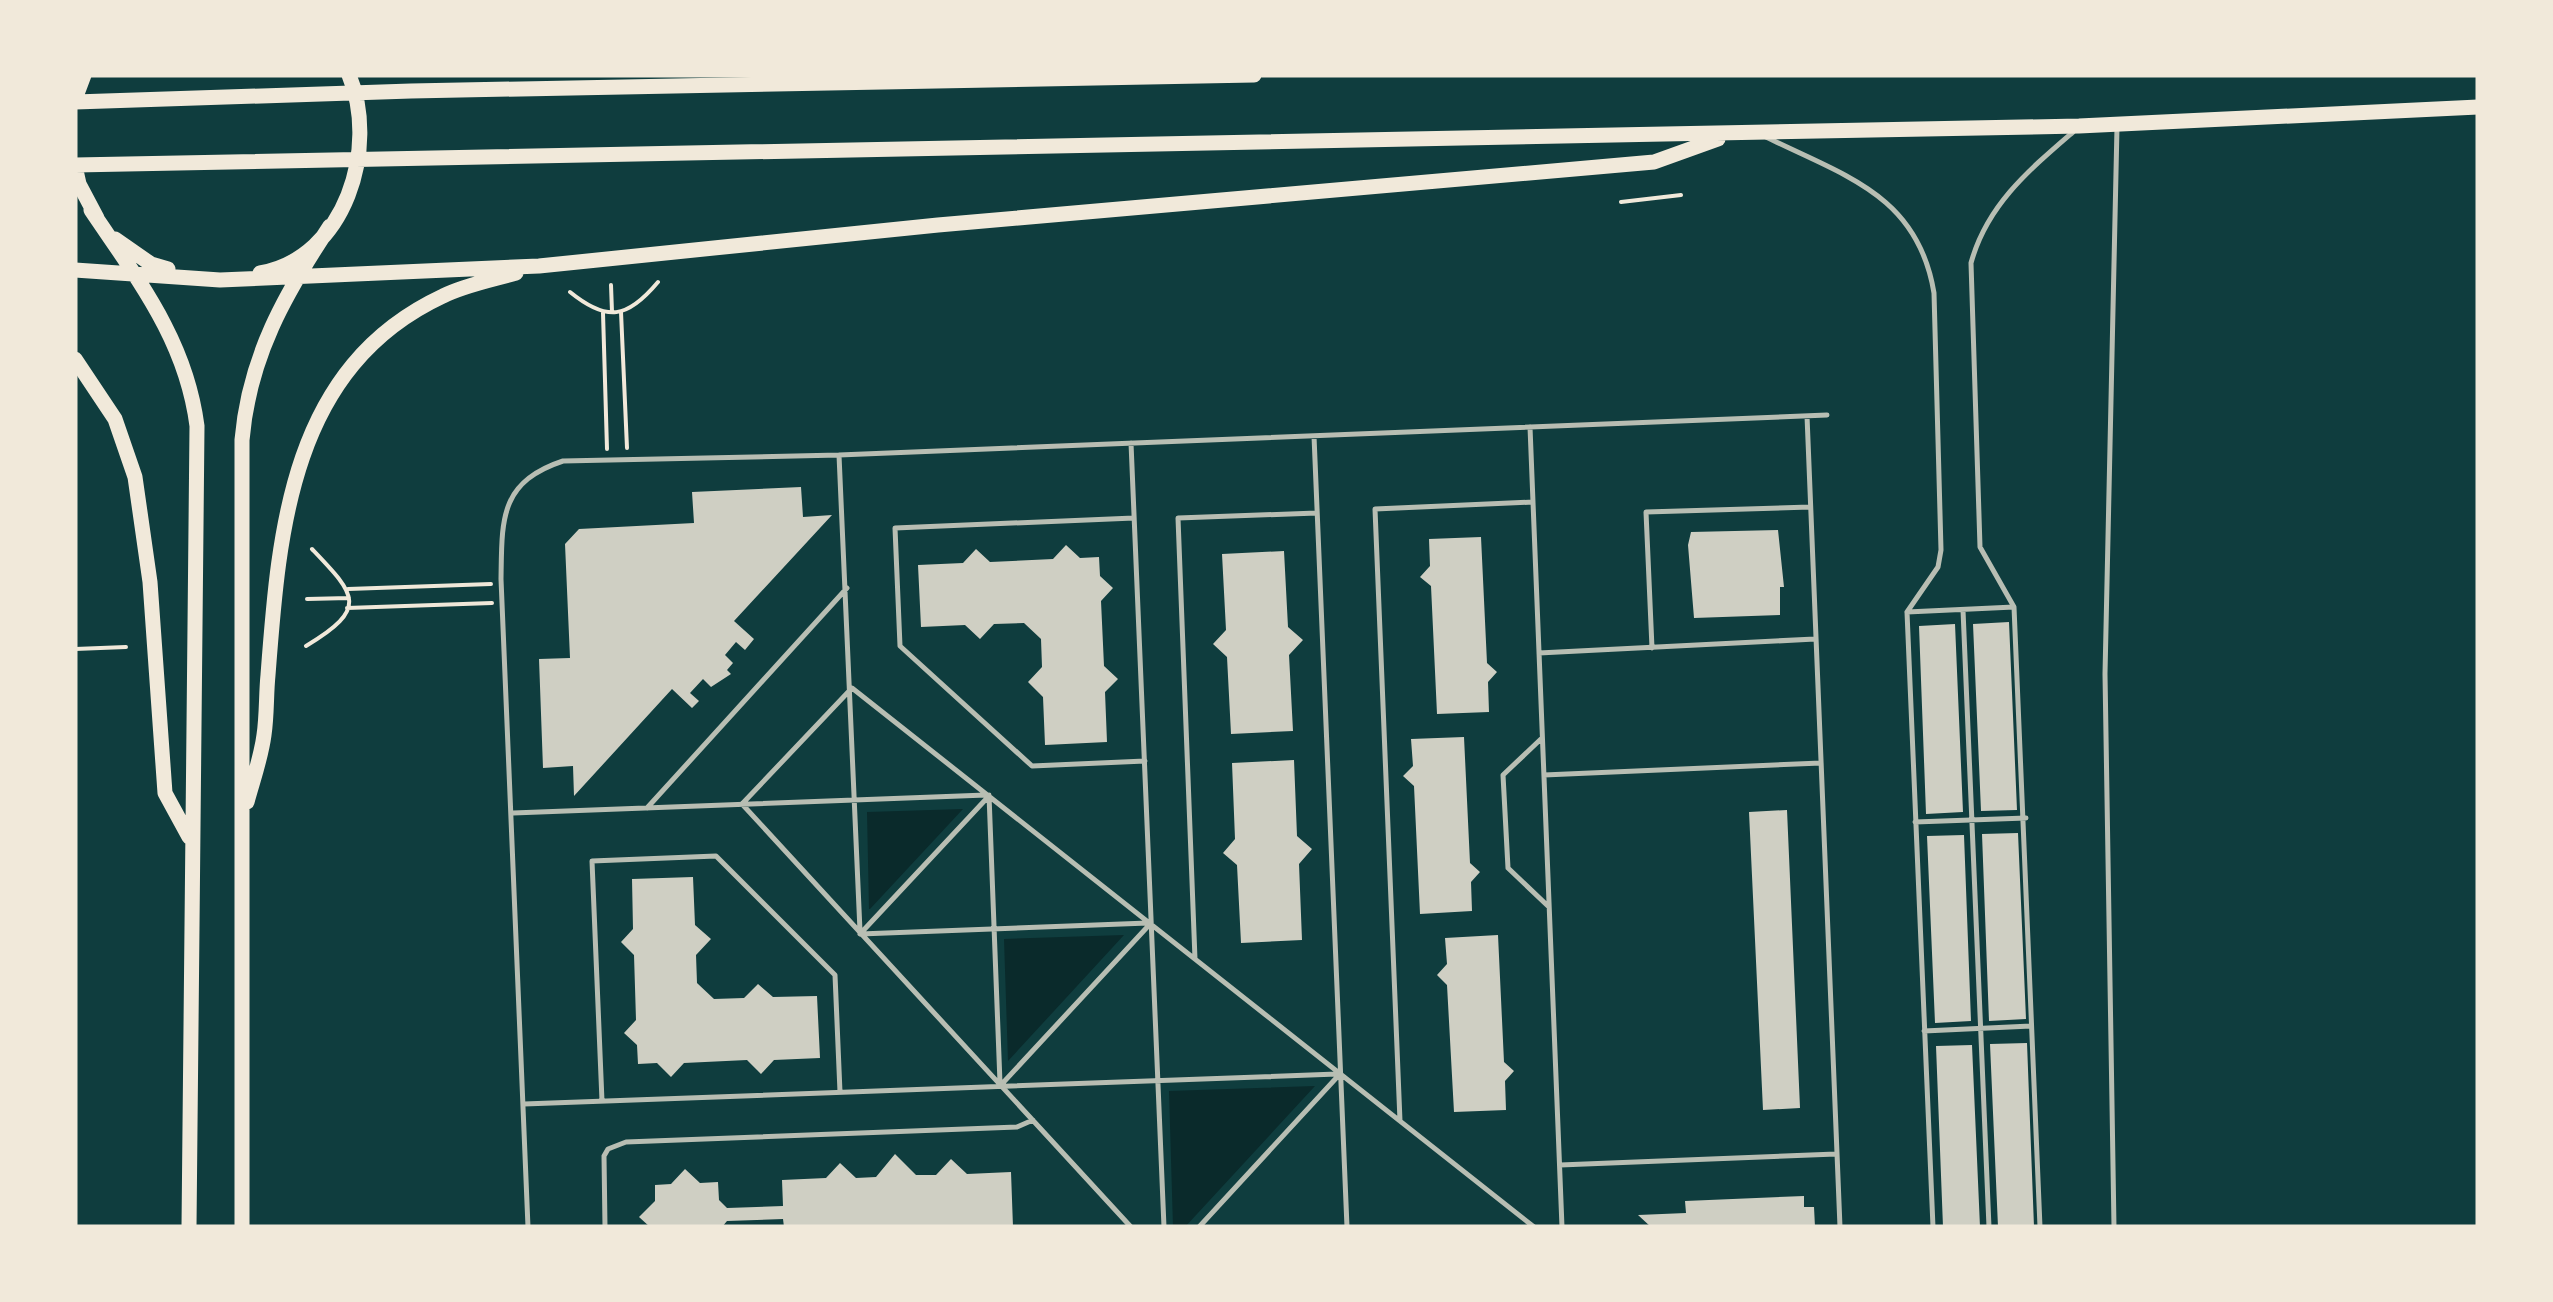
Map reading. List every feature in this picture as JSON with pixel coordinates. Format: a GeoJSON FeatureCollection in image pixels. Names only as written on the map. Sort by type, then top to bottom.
{"type":"FeatureCollection","features":[{"type":"Feature","properties":{"kind":"main road"},"geometry":{"type":"LineString","coordinates":[[84,75],[75,101],[1254,75]]}},
{"type":"Feature","properties":{"kind":"main road"},"geometry":{"type":"LineString","coordinates":[[242,1227],[244,413],[260,351],[295,278],[354,184],[362,136],[349,75]]}},
{"type":"Feature","properties":{"kind":"main road"},"geometry":{"type":"LineString","coordinates":[[190,1227],[197,426],[180,352],[154,300],[91,210],[75,166],[404,156],[1757,134],[2079,126],[2478,107]]}},
{"type":"Feature","properties":{"kind":"main road"},"geometry":{"type":"LineString","coordinates":[[75,270],[220,280],[539,266],[938,225],[1654,162],[1731,134]]}},
{"type":"Feature","properties":{"kind":"main road"},"geometry":{"type":"LineString","coordinates":[[91,210],[117,242],[151,264],[220,280],[269,271],[303,252],[330,226]]}},
{"type":"Feature","properties":{"kind":"main road"},"geometry":{"type":"LineString","coordinates":[[242,825],[264,736],[282,544],[296,467],[326,400],[356,361],[404,319],[444,295],[539,266]]}},
{"type":"Feature","properties":{"kind":"main road"},"geometry":{"type":"LineString","coordinates":[[75,359],[115,419],[135,476],[150,582],[165,793],[191,840]]}},
{"type":"Feature","properties":{"kind":"lane"},"geometry":{"type":"LineString","coordinates":[[2114,1227],[2105,674],[2116,124]]}},
{"type":"Feature","properties":{"kind":"lane"},"geometry":{"type":"LineString","coordinates":[[2040,1227],[2026,818],[2014,608],[1980,547],[1970,263],[1978,238],[2008,191],[2079,126]]}},
{"type":"Feature","properties":{"kind":"lane"},"geometry":{"type":"LineString","coordinates":[[1757,134],[1861,183],[1890,204],[1920,239],[1934,293],[1942,550],[1938,567],[1908,612],[1933,1227]]}},
{"type":"Feature","properties":{"kind":"lane"},"geometry":{"type":"LineString","coordinates":[[528,1227],[501,584],[502,524],[507,505],[522,482],[540,468],[563,460],[840,454],[1826,415]]}},
{"type":"Feature","properties":{"kind":"lane"},"geometry":{"type":"LineString","coordinates":[[1807,416],[1840,1227]]}},
{"type":"Feature","properties":{"kind":"lane"},"geometry":{"type":"LineString","coordinates":[[1530,427],[1562,1227]]}},
{"type":"Feature","properties":{"kind":"lane"},"geometry":{"type":"LineString","coordinates":[[1314,436],[1346,1227]]}},
{"type":"Feature","properties":{"kind":"lane"},"geometry":{"type":"LineString","coordinates":[[1131,443],[1164,1227]]}},
{"type":"Feature","properties":{"kind":"lane"},"geometry":{"type":"LineString","coordinates":[[840,454],[860,934]]}},
{"type":"Feature","properties":{"kind":"lane"},"geometry":{"type":"LineString","coordinates":[[1400,1122],[1375,509],[1533,502]]}},
{"type":"Feature","properties":{"kind":"lane"},"geometry":{"type":"LineString","coordinates":[[1652,648],[1646,512],[1810,507]]}},
{"type":"Feature","properties":{"kind":"lane"},"geometry":{"type":"LineString","coordinates":[[1195,959],[1178,518],[1317,513]]}},
{"type":"Feature","properties":{"kind":"lane"},"geometry":{"type":"LineString","coordinates":[[1134,518],[895,528],[900,646],[1032,766],[1144,761]]}},
{"type":"Feature","properties":{"kind":"lane"},"geometry":{"type":"LineString","coordinates":[[647,808],[847,588]]}},
{"type":"Feature","properties":{"kind":"lane"},"geometry":{"type":"LineString","coordinates":[[1908,612],[2014,608]]}},
{"type":"Feature","properties":{"kind":"lane"},"geometry":{"type":"LineString","coordinates":[[1963,610],[1988,1227]]}},
{"type":"Feature","properties":{"kind":"lane"},"geometry":{"type":"LineString","coordinates":[[1539,653],[1816,639]]}},
{"type":"Feature","properties":{"kind":"lane"},"geometry":{"type":"LineString","coordinates":[[852,688],[1534,1227]]}},
{"type":"Feature","properties":{"kind":"lane"},"geometry":{"type":"LineString","coordinates":[[742,804],[852,688]]}},
{"type":"Feature","properties":{"kind":"lane"},"geometry":{"type":"LineString","coordinates":[[1542,738],[1508,767],[1502,783],[1508,868],[1549,906]]}},
{"type":"Feature","properties":{"kind":"lane"},"geometry":{"type":"LineString","coordinates":[[1544,775],[1821,763]]}},
{"type":"Feature","properties":{"kind":"lane"},"geometry":{"type":"LineString","coordinates":[[512,813],[989,795]]}},
{"type":"Feature","properties":{"kind":"lane"},"geometry":{"type":"LineString","coordinates":[[989,795],[1000,1086]]}},
{"type":"Feature","properties":{"kind":"lane"},"geometry":{"type":"LineString","coordinates":[[860,934],[989,795]]}},
{"type":"Feature","properties":{"kind":"lane"},"geometry":{"type":"LineString","coordinates":[[742,804],[1132,1227]]}},
{"type":"Feature","properties":{"kind":"lane"},"geometry":{"type":"LineString","coordinates":[[1916,822],[2026,818]]}},
{"type":"Feature","properties":{"kind":"lane"},"geometry":{"type":"LineString","coordinates":[[602,1101],[592,861],[716,856],[836,975],[840,1092]]}},
{"type":"Feature","properties":{"kind":"lane"},"geometry":{"type":"LineString","coordinates":[[860,934],[1151,923]]}},
{"type":"Feature","properties":{"kind":"lane"},"geometry":{"type":"LineString","coordinates":[[1000,1086],[1151,923]]}},
{"type":"Feature","properties":{"kind":"lane"},"geometry":{"type":"LineString","coordinates":[[1924,1031],[2031,1026]]}},
{"type":"Feature","properties":{"kind":"lane"},"geometry":{"type":"LineString","coordinates":[[524,1104],[1340,1074]]}},
{"type":"Feature","properties":{"kind":"lane"},"geometry":{"type":"LineString","coordinates":[[1199,1227],[1340,1074]]}},
{"type":"Feature","properties":{"kind":"lane"},"geometry":{"type":"LineString","coordinates":[[605,1227],[604,1156],[608,1149],[626,1142],[1017,1127],[1033,1120]]}},
{"type":"Feature","properties":{"kind":"lane"},"geometry":{"type":"LineString","coordinates":[[1560,1165],[1837,1154]]}},
{"type":"Feature","properties":{"kind":"path"},"geometry":{"type":"LineString","coordinates":[[1621,202],[1681,195]]}},
{"type":"Feature","properties":{"kind":"path"},"geometry":{"type":"LineString","coordinates":[[570,292],[603,313],[622,312],[635,306],[658,282]]}},
{"type":"Feature","properties":{"kind":"path"},"geometry":{"type":"LineString","coordinates":[[612,286],[612,312]]}},
{"type":"Feature","properties":{"kind":"path"},"geometry":{"type":"LineString","coordinates":[[622,312],[628,458]]}},
{"type":"Feature","properties":{"kind":"path"},"geometry":{"type":"LineString","coordinates":[[603,313],[608,459]]}},
{"type":"Feature","properties":{"kind":"path"},"geometry":{"type":"LineString","coordinates":[[306,646],[334,628],[349,598],[344,579],[312,549]]}},
{"type":"Feature","properties":{"kind":"path"},"geometry":{"type":"LineString","coordinates":[[348,588],[501,584]]}},
{"type":"Feature","properties":{"kind":"path"},"geometry":{"type":"LineString","coordinates":[[307,599],[349,598]]}},
{"type":"Feature","properties":{"kind":"path"},"geometry":{"type":"LineString","coordinates":[[347,608],[501,603]]}},
{"type":"Feature","properties":{"kind":"path"},"geometry":{"type":"LineString","coordinates":[[75,650],[126,646]]}},
{"type":"Feature","properties":{"kind":"water"},"geometry":{"type":"Polygon","coordinates":[[[963,809],[870,909],[869,909],[867,812],[963,809]]]}},
{"type":"Feature","properties":{"kind":"water"},"geometry":{"type":"Polygon","coordinates":[[[1124,935],[1008,1061],[1004,939],[1124,935]]]}},
{"type":"Feature","properties":{"kind":"water"},"geometry":{"type":"Polygon","coordinates":[[[1315,1086],[1185,1227],[1173,1227],[1169,1091],[1315,1086]]]}},
{"type":"Feature","properties":{"kind":"building"},"geometry":{"type":"Polygon","coordinates":[[[801,487],[803,517],[832,515],[734,621],[754,639],[745,650],[736,642],[725,655],[733,663],[727,670],[731,674],[711,687],[703,679],[690,693],[699,701],[692,708],[672,689],[574,796],[573,766],[543,768],[539,659],[570,658],[565,544],[579,529],[694,523],[692,492],[801,487]]]}},
{"type":"Feature","properties":{"kind":"building"},"geometry":{"type":"Polygon","coordinates":[[[1778,530],[1784,587],[1780,587],[1780,615],[1694,618],[1688,545],[1691,532],[1778,530]]]}},
{"type":"Feature","properties":{"kind":"building"},"geometry":{"type":"Polygon","coordinates":[[[1481,537],[1487,663],[1497,672],[1488,682],[1489,712],[1437,714],[1431,586],[1420,577],[1430,566],[1429,539],[1481,537]]]}},
{"type":"Feature","properties":{"kind":"building"},"geometry":{"type":"Polygon","coordinates":[[[1066,545],[1080,558],[1099,557],[1100,576],[1113,588],[1101,601],[1104,666],[1118,679],[1105,692],[1107,742],[1045,745],[1043,697],[1028,682],[1042,667],[1041,639],[1024,623],[994,624],[980,639],[965,625],[921,627],[918,565],[963,563],[976,549],[990,562],[1053,559],[1066,545]]]}},
{"type":"Feature","properties":{"kind":"building"},"geometry":{"type":"Polygon","coordinates":[[[1284,551],[1288,627],[1303,640],[1289,655],[1293,731],[1231,734],[1227,657],[1213,644],[1226,630],[1222,554],[1284,551]]]}},
{"type":"Feature","properties":{"kind":"building"},"geometry":{"type":"Polygon","coordinates":[[[2009,622],[2017,810],[1981,811],[1973,624],[2009,622]]]}},
{"type":"Feature","properties":{"kind":"building"},"geometry":{"type":"Polygon","coordinates":[[[1955,624],[1963,812],[1926,814],[1919,626],[1955,624]]]}},
{"type":"Feature","properties":{"kind":"building"},"geometry":{"type":"Polygon","coordinates":[[[1464,737],[1470,863],[1480,872],[1471,882],[1472,911],[1420,914],[1414,786],[1403,776],[1413,766],[1411,739],[1464,737]]]}},
{"type":"Feature","properties":{"kind":"building"},"geometry":{"type":"Polygon","coordinates":[[[1294,760],[1297,836],[1312,849],[1299,864],[1302,940],[1241,943],[1237,865],[1223,853],[1235,839],[1232,763],[1294,760]]]}},
{"type":"Feature","properties":{"kind":"building"},"geometry":{"type":"Polygon","coordinates":[[[1787,810],[1800,1108],[1763,1110],[1749,812],[1787,810]]]}},
{"type":"Feature","properties":{"kind":"building"},"geometry":{"type":"Polygon","coordinates":[[[2018,833],[2026,1019],[1989,1021],[1982,834],[2018,833]]]}},
{"type":"Feature","properties":{"kind":"building"},"geometry":{"type":"Polygon","coordinates":[[[1964,835],[1971,1021],[1935,1023],[1927,836],[1964,835]]]}},
{"type":"Feature","properties":{"kind":"building"},"geometry":{"type":"Polygon","coordinates":[[[693,877],[695,925],[711,939],[696,955],[697,983],[714,999],[744,998],[758,984],[773,997],[817,996],[820,1058],[774,1060],[761,1074],[747,1060],[684,1063],[671,1077],[657,1063],[638,1064],[637,1045],[624,1033],[636,1020],[634,955],[621,942],[633,929],[632,879],[693,877]]]}},
{"type":"Feature","properties":{"kind":"building"},"geometry":{"type":"Polygon","coordinates":[[[1498,935],[1504,1062],[1514,1071],[1505,1081],[1506,1110],[1454,1112],[1447,985],[1437,975],[1447,964],[1445,938],[1498,935]]]}},
{"type":"Feature","properties":{"kind":"building"},"geometry":{"type":"Polygon","coordinates":[[[2027,1043],[2034,1227],[1998,1227],[1990,1044],[2027,1043]]]}},
{"type":"Feature","properties":{"kind":"building"},"geometry":{"type":"Polygon","coordinates":[[[1972,1045],[1980,1227],[1943,1227],[1936,1046],[1972,1045]]]}},
{"type":"Feature","properties":{"kind":"building"},"geometry":{"type":"Polygon","coordinates":[[[895,1154],[916,1175],[936,1175],[951,1159],[967,1174],[1011,1172],[1013,1227],[784,1227],[783,1219],[727,1221],[722,1227],[650,1227],[639,1217],[655,1201],[655,1185],[671,1184],[685,1169],[700,1183],[718,1182],[719,1200],[727,1208],[783,1206],[782,1180],[826,1178],[840,1163],[856,1178],[876,1177],[895,1154]]]}},
{"type":"Feature","properties":{"kind":"building"},"geometry":{"type":"Polygon","coordinates":[[[1804,1196],[1804,1207],[1814,1207],[1815,1227],[1651,1227],[1638,1215],[1686,1213],[1685,1201],[1804,1196]]]}}]}
